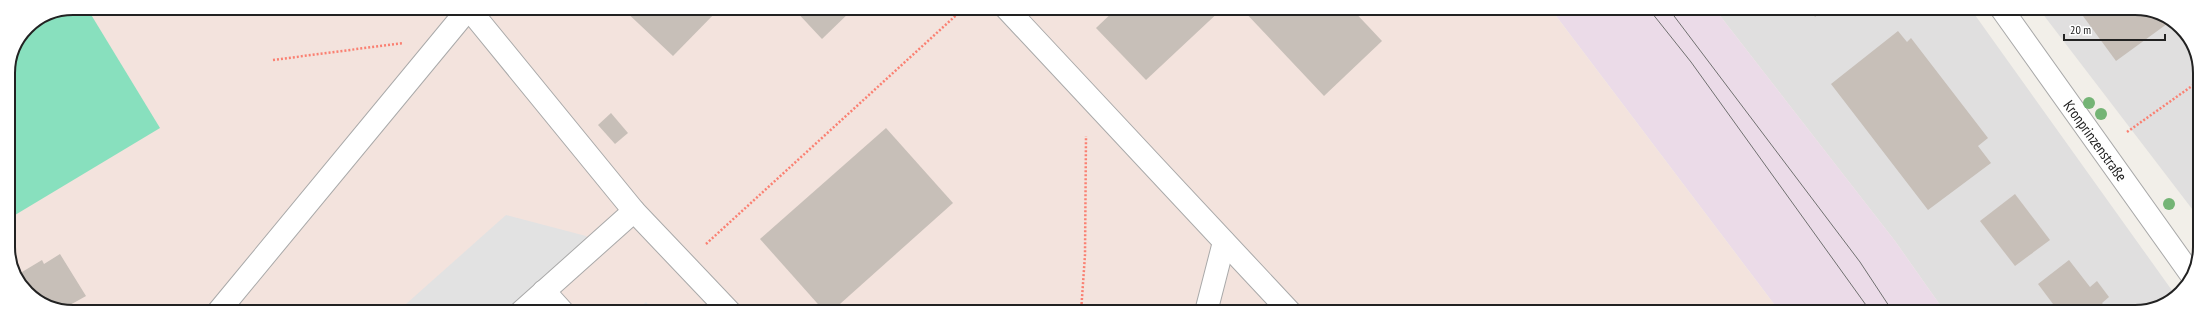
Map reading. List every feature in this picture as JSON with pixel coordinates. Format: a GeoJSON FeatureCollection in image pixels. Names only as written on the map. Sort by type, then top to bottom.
{"type":"FeatureCollection","features":[{"type":"Feature","properties":{"kind":"street"},"geometry":{"type":"LineString","coordinates":[[224,305],[435,47],[464,15]]}},
{"type":"Feature","properties":{"kind":"street"},"geometry":{"type":"LineString","coordinates":[[474,15],[634,211],[723,305]]}},
{"type":"Feature","properties":{"kind":"street"},"geometry":{"type":"LineString","coordinates":[[1013,15],[1283,305]]}},
{"type":"Feature","properties":{"kind":"street","name":"Kronprinzenstraße"},"geometry":{"type":"LineString","coordinates":[[2005,15],[2188,270]]}},
{"type":"Feature","properties":{"kind":"street"},"geometry":{"type":"LineString","coordinates":[[529,305],[634,211]]}},
{"type":"Feature","properties":{"kind":"street"},"geometry":{"type":"LineString","coordinates":[[1208,305],[1224,242]]}},
{"type":"Feature","properties":{"kind":"street"},"geometry":{"type":"LineString","coordinates":[[544,291],[557,305]]}},
{"type":"Feature","properties":{"kind":"path"},"geometry":{"type":"LineString","coordinates":[[685,264],[956,15]]}},
{"type":"Feature","properties":{"kind":"path"},"geometry":{"type":"LineString","coordinates":[[273,60],[402,43],[435,47]]}},
{"type":"Feature","properties":{"kind":"path"},"geometry":{"type":"LineString","coordinates":[[2127,132],[2193,85]]}},
{"type":"Feature","properties":{"kind":"path"},"geometry":{"type":"LineString","coordinates":[[1082,305],[1086,255],[1086,93]]}},
{"type":"Feature","properties":{"kind":"shaded area"},"geometry":{"type":"Polygon","coordinates":[[[1555,15],[1719,15],[1895,241],[1940,305],[1775,305],[1555,15]]]}},
{"type":"Feature","properties":{"kind":"shaded area"},"geometry":{"type":"Polygon","coordinates":[[[1555,15],[1775,305],[65,305],[47,299],[32,288],[23,276],[16,258],[16,62],[19,51],[32,32],[51,19],[62,16],[1555,15]]]}},
{"type":"Feature","properties":{"kind":"shaded area"},"geometry":{"type":"Polygon","coordinates":[[[1719,15],[1975,15],[2173,291],[2157,301],[2135,305],[1940,305],[1895,241],[1719,15]]]}},
{"type":"Feature","properties":{"kind":"shaded area"},"geometry":{"type":"Polygon","coordinates":[[[2044,15],[2143,15],[2161,21],[2173,29],[2181,38],[2190,54],[2193,73],[2193,210],[2044,15]]]}},
{"type":"Feature","properties":{"kind":"shaded area"},"geometry":{"type":"Polygon","coordinates":[[[506,215],[586,236],[598,251],[540,305],[405,305],[506,215]]]}},
{"type":"Feature","properties":{"kind":"green space"},"geometry":{"type":"Polygon","coordinates":[[[91,15],[160,128],[15,215],[16,62],[19,51],[32,32],[51,19],[62,16],[91,15]]]}},
{"type":"Feature","properties":{"kind":"building"},"geometry":{"type":"Polygon","coordinates":[[[629,15],[713,15],[673,56],[629,15]]]}},
{"type":"Feature","properties":{"kind":"building"},"geometry":{"type":"Polygon","coordinates":[[[800,15],[847,15],[822,39],[800,15]]]}},
{"type":"Feature","properties":{"kind":"building"},"geometry":{"type":"Polygon","coordinates":[[[1110,15],[1216,15],[1146,80],[1096,28],[1110,15]]]}},
{"type":"Feature","properties":{"kind":"building"},"geometry":{"type":"Polygon","coordinates":[[[1248,15],[1358,15],[1382,41],[1324,96],[1248,15]]]}},
{"type":"Feature","properties":{"kind":"building"},"geometry":{"type":"Polygon","coordinates":[[[2143,15],[2161,21],[2166,24],[2116,61],[2083,16],[2143,15]]]}},
{"type":"Feature","properties":{"kind":"building"},"geometry":{"type":"Polygon","coordinates":[[[1898,31],[1907,42],[1911,38],[1988,138],[1978,146],[1991,163],[1928,210],[1831,84],[1898,31]]]}},
{"type":"Feature","properties":{"kind":"building"},"geometry":{"type":"Polygon","coordinates":[[[611,113],[628,133],[615,144],[598,125],[611,113]]]}},
{"type":"Feature","properties":{"kind":"building"},"geometry":{"type":"Polygon","coordinates":[[[886,128],[953,203],[839,305],[819,305],[760,239],[886,128]]]}},
{"type":"Feature","properties":{"kind":"building"},"geometry":{"type":"Polygon","coordinates":[[[2015,194],[2050,240],[2015,266],[1980,221],[2015,194]]]}},
{"type":"Feature","properties":{"kind":"building"},"geometry":{"type":"Polygon","coordinates":[[[60,254],[86,296],[70,305],[65,305],[54,302],[41,295],[32,288],[21,272],[42,260],[44,264],[60,254]]]}},
{"type":"Feature","properties":{"kind":"building"},"geometry":{"type":"Polygon","coordinates":[[[2069,260],[2090,287],[2097,281],[2109,297],[2102,303],[2104,305],[2054,305],[2038,284],[2069,260]]]}},
{"type":"Feature","properties":{"kind":"tram line"},"geometry":{"type":"LineString","coordinates":[[1654,15],[1691,62],[1866,305]]}},
{"type":"Feature","properties":{"kind":"tram line"},"geometry":{"type":"LineString","coordinates":[[1673,15],[1860,262],[1888,305]]}}]}
